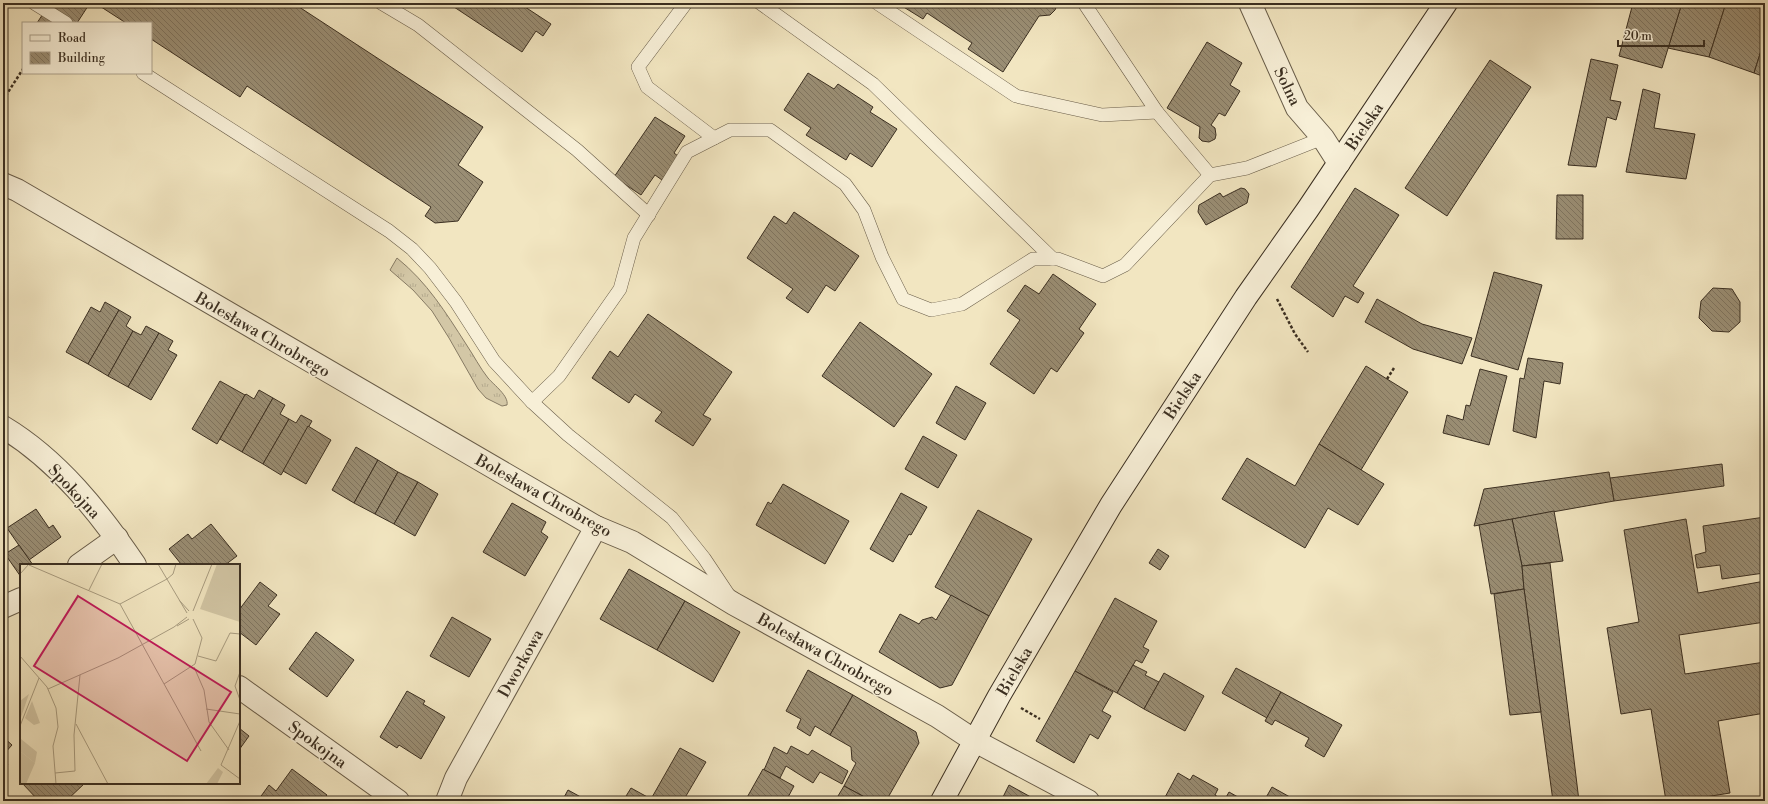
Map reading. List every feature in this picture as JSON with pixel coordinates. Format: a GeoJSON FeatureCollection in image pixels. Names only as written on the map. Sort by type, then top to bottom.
{"type":"FeatureCollection","features":[{"type":"Feature","properties":{"kind":"street","name":"Solna"},"geometry":{"type":"LineString","coordinates":[[1250,3],[1297,108],[1323,138],[1339,163]]}},
{"type":"Feature","properties":{"kind":"street","name":"Bielska"},"geometry":{"type":"LineString","coordinates":[[942,801],[1111,505],[1246,297],[1339,163],[1446,3]]}},
{"type":"Feature","properties":{"kind":"street","name":"Bolesława Chrobrego"},"geometry":{"type":"LineString","coordinates":[[3,184],[17,190],[596,527],[632,542],[734,604],[938,716],[975,741],[1088,801]]}},
{"type":"Feature","properties":{"kind":"street","name":"Spokojna"},"geometry":{"type":"LineString","coordinates":[[3,427],[23,439],[74,485],[117,538],[134,564]]}},
{"type":"Feature","properties":{"kind":"street","name":"Dworkowa"},"geometry":{"type":"LineString","coordinates":[[447,801],[456,778],[596,527]]}},
{"type":"Feature","properties":{"kind":"street"},"geometry":{"type":"LineString","coordinates":[[80,564],[117,538]]}},
{"type":"Feature","properties":{"kind":"street"},"geometry":{"type":"LineString","coordinates":[[3,606],[20,599]]}},
{"type":"Feature","properties":{"kind":"street","name":"Spokojna"},"geometry":{"type":"LineString","coordinates":[[240,688],[398,801]]}},
{"type":"Feature","properties":{"kind":"lane"},"geometry":{"type":"LineString","coordinates":[[34,3],[64,22]]}},
{"type":"Feature","properties":{"kind":"lane"},"geometry":{"type":"LineString","coordinates":[[382,3],[418,25],[577,150],[649,215]]}},
{"type":"Feature","properties":{"kind":"lane"},"geometry":{"type":"LineString","coordinates":[[686,3],[638,67],[647,87],[714,138]]}},
{"type":"Feature","properties":{"kind":"lane"},"geometry":{"type":"LineString","coordinates":[[760,3],[873,84],[1053,259]]}},
{"type":"Feature","properties":{"kind":"lane"},"geometry":{"type":"LineString","coordinates":[[877,3],[1016,96],[1102,115],[1157,112]]}},
{"type":"Feature","properties":{"kind":"lane"},"geometry":{"type":"LineString","coordinates":[[1084,3],[1157,112],[1210,175]]}},
{"type":"Feature","properties":{"kind":"lane"},"geometry":{"type":"LineString","coordinates":[[145,74],[389,231],[412,249],[444,284],[494,361],[532,402],[568,435],[672,518],[704,558],[734,604]]}},
{"type":"Feature","properties":{"kind":"lane"},"geometry":{"type":"LineString","coordinates":[[532,402],[559,376],[620,289],[634,238],[687,152],[730,130],[770,130],[845,184],[864,210],[882,257],[903,298],[931,310],[962,304],[1033,259],[1058,259],[1103,276],[1126,265],[1210,175],[1248,168],[1323,138]]}},
{"type":"Feature","properties":{"kind":"path"},"geometry":{"type":"LineString","coordinates":[[3,100],[22,71]]}},
{"type":"Feature","properties":{"kind":"path"},"geometry":{"type":"LineString","coordinates":[[1277,299],[1295,334],[1308,352]]}},
{"type":"Feature","properties":{"kind":"path"},"geometry":{"type":"LineString","coordinates":[[1387,379],[1394,368]]}},
{"type":"Feature","properties":{"kind":"path"},"geometry":{"type":"LineString","coordinates":[[1018,707],[1040,719]]}},
{"type":"Feature","properties":{"kind":"green space"},"geometry":{"type":"Polygon","coordinates":[[[397,258],[418,277],[435,298],[485,374],[506,398],[507,405],[502,406],[486,398],[478,389],[432,311],[413,290],[390,270],[397,258]]]}},
{"type":"Feature","properties":{"kind":"building"},"geometry":{"type":"Polygon","coordinates":[[[50,3],[90,3],[78,22],[38,22],[50,3]]]}},
{"type":"Feature","properties":{"kind":"building"},"geometry":{"type":"Polygon","coordinates":[[[95,3],[293,3],[483,127],[458,165],[483,182],[458,221],[435,223],[425,216],[431,207],[247,86],[240,97],[152,40],[152,22],[124,22],[95,3]]]}},
{"type":"Feature","properties":{"kind":"building"},"geometry":{"type":"Polygon","coordinates":[[[448,3],[519,3],[551,24],[543,36],[536,31],[522,52],[448,3]]]}},
{"type":"Feature","properties":{"kind":"building"},"geometry":{"type":"Polygon","coordinates":[[[904,3],[1058,3],[1055,10],[1050,15],[1039,16],[1003,72],[968,49],[972,43],[927,13],[923,19],[902,6],[904,3]]]}},
{"type":"Feature","properties":{"kind":"building"},"geometry":{"type":"Polygon","coordinates":[[[1633,3],[1682,3],[1662,68],[1619,56],[1633,3]]]}},
{"type":"Feature","properties":{"kind":"building"},"geometry":{"type":"Polygon","coordinates":[[[1682,3],[1726,3],[1709,57],[1668,48],[1682,3]]]}},
{"type":"Feature","properties":{"kind":"building"},"geometry":{"type":"Polygon","coordinates":[[[1726,3],[1765,3],[1765,38],[1754,73],[1709,57],[1726,3]]]}},
{"type":"Feature","properties":{"kind":"building"},"geometry":{"type":"Polygon","coordinates":[[[1765,38],[1765,77],[1754,73],[1765,38]]]}},
{"type":"Feature","properties":{"kind":"building"},"geometry":{"type":"Polygon","coordinates":[[[1207,42],[1242,63],[1230,85],[1240,91],[1225,116],[1219,113],[1211,125],[1215,128],[1216,135],[1215,139],[1209,142],[1202,141],[1199,138],[1200,127],[1167,108],[1207,42]]]}},
{"type":"Feature","properties":{"kind":"building"},"geometry":{"type":"Polygon","coordinates":[[[1591,59],[1618,65],[1610,100],[1621,102],[1616,120],[1607,117],[1596,167],[1568,165],[1591,59]]]}},
{"type":"Feature","properties":{"kind":"building"},"geometry":{"type":"Polygon","coordinates":[[[1490,60],[1531,87],[1447,216],[1405,188],[1490,60]]]}},
{"type":"Feature","properties":{"kind":"building"},"geometry":{"type":"Polygon","coordinates":[[[808,73],[834,89],[838,84],[873,107],[870,112],[897,129],[872,167],[850,153],[846,160],[806,135],[811,128],[784,110],[808,73]]]}},
{"type":"Feature","properties":{"kind":"building"},"geometry":{"type":"Polygon","coordinates":[[[1643,89],[1660,94],[1654,128],[1695,134],[1686,179],[1626,172],[1643,89]]]}},
{"type":"Feature","properties":{"kind":"building"},"geometry":{"type":"Polygon","coordinates":[[[1765,98],[1765,121],[1761,120],[1765,98]]]}},
{"type":"Feature","properties":{"kind":"building"},"geometry":{"type":"Polygon","coordinates":[[[655,117],[685,136],[674,153],[678,156],[662,180],[655,175],[641,195],[614,177],[655,117]]]}},
{"type":"Feature","properties":{"kind":"building"},"geometry":{"type":"Polygon","coordinates":[[[1241,188],[1245,189],[1249,194],[1247,203],[1206,225],[1198,212],[1199,205],[1220,193],[1223,197],[1241,188]]]}},
{"type":"Feature","properties":{"kind":"building"},"geometry":{"type":"Polygon","coordinates":[[[1355,188],[1399,215],[1353,286],[1364,293],[1358,303],[1345,296],[1333,317],[1291,287],[1355,188]]]}},
{"type":"Feature","properties":{"kind":"building"},"geometry":{"type":"Polygon","coordinates":[[[1557,195],[1583,195],[1583,239],[1556,239],[1557,195]]]}},
{"type":"Feature","properties":{"kind":"building"},"geometry":{"type":"Polygon","coordinates":[[[794,212],[859,256],[835,291],[826,285],[808,313],[786,298],[793,289],[747,258],[774,216],[786,224],[794,212]]]}},
{"type":"Feature","properties":{"kind":"building"},"geometry":{"type":"Polygon","coordinates":[[[1494,272],[1542,285],[1518,370],[1471,356],[1494,272]]]}},
{"type":"Feature","properties":{"kind":"building"},"geometry":{"type":"Polygon","coordinates":[[[1053,274],[1096,304],[1079,329],[1084,333],[1057,372],[1051,368],[1034,394],[990,364],[1020,320],[1007,311],[1025,285],[1039,294],[1053,274]]]}},
{"type":"Feature","properties":{"kind":"building"},"geometry":{"type":"Polygon","coordinates":[[[1713,288],[1732,289],[1740,302],[1740,322],[1729,332],[1712,331],[1699,318],[1701,301],[1713,288]]]}},
{"type":"Feature","properties":{"kind":"building"},"geometry":{"type":"Polygon","coordinates":[[[1377,299],[1422,324],[1472,338],[1462,364],[1413,349],[1365,322],[1377,299]]]}},
{"type":"Feature","properties":{"kind":"building"},"geometry":{"type":"Polygon","coordinates":[[[105,302],[119,310],[88,364],[66,352],[91,307],[100,312],[105,302]]]}},
{"type":"Feature","properties":{"kind":"building"},"geometry":{"type":"Polygon","coordinates":[[[119,310],[131,317],[126,326],[133,331],[108,376],[88,364],[119,310]]]}},
{"type":"Feature","properties":{"kind":"building"},"geometry":{"type":"Polygon","coordinates":[[[648,314],[732,372],[703,415],[711,419],[693,446],[655,421],[662,412],[635,394],[629,403],[592,378],[610,351],[618,357],[648,314]]]}},
{"type":"Feature","properties":{"kind":"building"},"geometry":{"type":"Polygon","coordinates":[[[860,322],[932,374],[894,427],[822,376],[860,322]]]}},
{"type":"Feature","properties":{"kind":"building"},"geometry":{"type":"Polygon","coordinates":[[[146,326],[159,333],[128,387],[108,376],[133,331],[141,335],[146,326]]]}},
{"type":"Feature","properties":{"kind":"building"},"geometry":{"type":"Polygon","coordinates":[[[159,333],[173,341],[168,350],[177,355],[151,400],[128,387],[159,333]]]}},
{"type":"Feature","properties":{"kind":"building"},"geometry":{"type":"Polygon","coordinates":[[[1763,356],[1765,356],[1765,478],[1761,478],[1763,356]]]}},
{"type":"Feature","properties":{"kind":"building"},"geometry":{"type":"Polygon","coordinates":[[[1528,358],[1563,363],[1560,384],[1544,381],[1536,438],[1513,431],[1520,378],[1524,379],[1528,358]]]}},
{"type":"Feature","properties":{"kind":"building"},"geometry":{"type":"Polygon","coordinates":[[[1366,366],[1408,392],[1361,470],[1319,444],[1366,366]]]}},
{"type":"Feature","properties":{"kind":"building"},"geometry":{"type":"Polygon","coordinates":[[[1480,369],[1507,376],[1489,445],[1443,433],[1447,415],[1463,420],[1466,405],[1470,406],[1480,369]]]}},
{"type":"Feature","properties":{"kind":"building"},"geometry":{"type":"Polygon","coordinates":[[[220,381],[245,395],[217,444],[192,429],[220,381]]]}},
{"type":"Feature","properties":{"kind":"building"},"geometry":{"type":"Polygon","coordinates":[[[956,386],[986,403],[965,440],[936,423],[956,386]]]}},
{"type":"Feature","properties":{"kind":"building"},"geometry":{"type":"Polygon","coordinates":[[[259,390],[273,398],[242,452],[220,439],[245,395],[246,394],[254,399],[259,390]]]}},
{"type":"Feature","properties":{"kind":"building"},"geometry":{"type":"Polygon","coordinates":[[[273,398],[285,405],[280,414],[289,419],[263,464],[242,452],[273,398]]]}},
{"type":"Feature","properties":{"kind":"building"},"geometry":{"type":"Polygon","coordinates":[[[301,415],[312,421],[281,475],[263,464],[289,419],[296,423],[301,415]]]}},
{"type":"Feature","properties":{"kind":"building"},"geometry":{"type":"Polygon","coordinates":[[[308,426],[331,440],[306,484],[283,471],[308,426]]]}},
{"type":"Feature","properties":{"kind":"building"},"geometry":{"type":"Polygon","coordinates":[[[923,436],[957,455],[938,488],[905,469],[923,436]]]}},
{"type":"Feature","properties":{"kind":"building"},"geometry":{"type":"Polygon","coordinates":[[[1319,444],[1384,484],[1358,525],[1328,508],[1305,548],[1222,499],[1247,458],[1295,486],[1319,444]]]}},
{"type":"Feature","properties":{"kind":"building"},"geometry":{"type":"Polygon","coordinates":[[[356,447],[378,460],[354,503],[332,490],[356,447]]]}},
{"type":"Feature","properties":{"kind":"building"},"geometry":{"type":"Polygon","coordinates":[[[378,460],[398,472],[375,514],[354,503],[378,460]]]}},
{"type":"Feature","properties":{"kind":"building"},"geometry":{"type":"Polygon","coordinates":[[[1722,464],[1724,486],[1614,501],[1610,478],[1722,464]]]}},
{"type":"Feature","properties":{"kind":"building"},"geometry":{"type":"Polygon","coordinates":[[[398,472],[418,482],[394,524],[375,514],[398,472]]]}},
{"type":"Feature","properties":{"kind":"building"},"geometry":{"type":"Polygon","coordinates":[[[1609,472],[1614,501],[1474,526],[1484,489],[1609,472]]]}},
{"type":"Feature","properties":{"kind":"building"},"geometry":{"type":"Polygon","coordinates":[[[418,482],[438,494],[415,536],[394,524],[418,482]]]}},
{"type":"Feature","properties":{"kind":"building"},"geometry":{"type":"Polygon","coordinates":[[[783,484],[849,521],[825,564],[756,525],[768,502],[771,504],[783,484]]]}},
{"type":"Feature","properties":{"kind":"building"},"geometry":{"type":"Polygon","coordinates":[[[901,493],[927,507],[893,562],[870,549],[901,493]]]}},
{"type":"Feature","properties":{"kind":"building"},"geometry":{"type":"Polygon","coordinates":[[[512,503],[546,522],[541,532],[548,537],[525,576],[483,552],[512,503]]]}},
{"type":"Feature","properties":{"kind":"building"},"geometry":{"type":"Polygon","coordinates":[[[36,509],[49,528],[53,525],[61,537],[29,560],[7,528],[36,509]]]}},
{"type":"Feature","properties":{"kind":"building"},"geometry":{"type":"Polygon","coordinates":[[[978,510],[1032,539],[989,616],[935,587],[978,510]]]}},
{"type":"Feature","properties":{"kind":"building"},"geometry":{"type":"Polygon","coordinates":[[[1554,511],[1563,561],[1522,566],[1512,519],[1554,511]]]}},
{"type":"Feature","properties":{"kind":"building"},"geometry":{"type":"Polygon","coordinates":[[[1765,517],[1765,560],[1762,560],[1764,573],[1722,579],[1720,565],[1697,568],[1695,555],[1706,552],[1703,526],[1765,517]]]}},
{"type":"Feature","properties":{"kind":"building"},"geometry":{"type":"Polygon","coordinates":[[[1512,519],[1522,566],[1524,589],[1491,594],[1479,525],[1512,519]]]}},
{"type":"Feature","properties":{"kind":"building"},"geometry":{"type":"Polygon","coordinates":[[[1686,519],[1698,593],[1765,581],[1765,622],[1679,635],[1685,674],[1765,662],[1765,713],[1718,721],[1730,793],[1680,801],[1666,801],[1651,709],[1621,714],[1607,628],[1639,622],[1624,530],[1686,519]]]}},
{"type":"Feature","properties":{"kind":"building"},"geometry":{"type":"Polygon","coordinates":[[[211,524],[237,556],[226,564],[181,564],[169,549],[188,534],[192,539],[211,524]]]}},
{"type":"Feature","properties":{"kind":"building"},"geometry":{"type":"Polygon","coordinates":[[[19,545],[32,564],[20,564],[20,576],[5,554],[19,545]]]}},
{"type":"Feature","properties":{"kind":"building"},"geometry":{"type":"Polygon","coordinates":[[[1158,549],[1169,556],[1160,570],[1149,563],[1158,549]]]}},
{"type":"Feature","properties":{"kind":"building"},"geometry":{"type":"Polygon","coordinates":[[[1550,563],[1579,801],[1553,801],[1524,589],[1522,566],[1550,563]]]}},
{"type":"Feature","properties":{"kind":"building"},"geometry":{"type":"Polygon","coordinates":[[[629,569],[685,601],[657,650],[600,619],[629,569]]]}},
{"type":"Feature","properties":{"kind":"building"},"geometry":{"type":"Polygon","coordinates":[[[260,582],[277,595],[268,606],[280,614],[256,645],[240,633],[240,609],[260,582]]]}},
{"type":"Feature","properties":{"kind":"building"},"geometry":{"type":"Polygon","coordinates":[[[1524,589],[1541,712],[1510,715],[1494,594],[1524,589]]]}},
{"type":"Feature","properties":{"kind":"building"},"geometry":{"type":"Polygon","coordinates":[[[951,595],[989,616],[952,685],[940,688],[879,652],[900,614],[919,624],[922,620],[932,617],[936,620],[951,595]]]}},
{"type":"Feature","properties":{"kind":"building"},"geometry":{"type":"Polygon","coordinates":[[[1115,598],[1157,621],[1143,647],[1149,650],[1142,663],[1136,660],[1117,693],[1075,671],[1115,598]]]}},
{"type":"Feature","properties":{"kind":"building"},"geometry":{"type":"Polygon","coordinates":[[[685,601],[740,632],[713,682],[657,650],[685,601]]]}},
{"type":"Feature","properties":{"kind":"building"},"geometry":{"type":"Polygon","coordinates":[[[452,617],[491,639],[469,677],[430,656],[452,617]]]}},
{"type":"Feature","properties":{"kind":"building"},"geometry":{"type":"Polygon","coordinates":[[[316,632],[354,660],[327,697],[289,669],[316,632]]]}},
{"type":"Feature","properties":{"kind":"building"},"geometry":{"type":"Polygon","coordinates":[[[1133,665],[1147,672],[1145,675],[1159,682],[1144,709],[1117,693],[1133,665]]]}},
{"type":"Feature","properties":{"kind":"building"},"geometry":{"type":"Polygon","coordinates":[[[1236,668],[1281,692],[1267,718],[1222,693],[1236,668]]]}},
{"type":"Feature","properties":{"kind":"building"},"geometry":{"type":"Polygon","coordinates":[[[808,670],[853,695],[830,735],[815,726],[810,736],[797,728],[801,719],[786,711],[808,670]]]}},
{"type":"Feature","properties":{"kind":"building"},"geometry":{"type":"Polygon","coordinates":[[[1075,671],[1113,692],[1102,711],[1111,716],[1098,739],[1090,734],[1074,763],[1036,741],[1075,671]]]}},
{"type":"Feature","properties":{"kind":"building"},"geometry":{"type":"Polygon","coordinates":[[[1164,673],[1204,696],[1185,731],[1144,709],[1164,673]]]}},
{"type":"Feature","properties":{"kind":"building"},"geometry":{"type":"Polygon","coordinates":[[[407,691],[425,701],[423,704],[445,717],[421,759],[399,745],[397,748],[380,737],[407,691]]]}},
{"type":"Feature","properties":{"kind":"building"},"geometry":{"type":"Polygon","coordinates":[[[1281,692],[1342,725],[1324,757],[1305,746],[1309,738],[1275,720],[1272,725],[1265,721],[1281,692]]]}},
{"type":"Feature","properties":{"kind":"building"},"geometry":{"type":"Polygon","coordinates":[[[853,695],[916,732],[919,743],[886,801],[872,801],[844,786],[856,763],[852,760],[851,747],[830,735],[853,695]]]}},
{"type":"Feature","properties":{"kind":"building"},"geometry":{"type":"Polygon","coordinates":[[[240,729],[249,736],[240,749],[240,729]]]}},
{"type":"Feature","properties":{"kind":"building"},"geometry":{"type":"Polygon","coordinates":[[[3,737],[12,745],[3,755],[3,737]]]}},
{"type":"Feature","properties":{"kind":"building"},"geometry":{"type":"Polygon","coordinates":[[[791,746],[808,755],[812,750],[848,771],[842,784],[820,772],[813,783],[786,766],[780,778],[764,770],[774,747],[787,754],[791,746]]]}},
{"type":"Feature","properties":{"kind":"building"},"geometry":{"type":"Polygon","coordinates":[[[680,748],[706,762],[683,801],[623,801],[631,788],[651,799],[680,748]]]}},
{"type":"Feature","properties":{"kind":"building"},"geometry":{"type":"Polygon","coordinates":[[[3,759],[8,764],[3,770],[3,759]]]}},
{"type":"Feature","properties":{"kind":"building"},"geometry":{"type":"Polygon","coordinates":[[[292,769],[327,795],[322,801],[262,801],[259,799],[269,785],[276,791],[292,769]]]}},
{"type":"Feature","properties":{"kind":"building"},"geometry":{"type":"Polygon","coordinates":[[[763,769],[794,786],[786,801],[745,801],[763,769]]]}},
{"type":"Feature","properties":{"kind":"building"},"geometry":{"type":"Polygon","coordinates":[[[1178,773],[1190,780],[1193,775],[1218,789],[1215,795],[1224,801],[1163,801],[1178,773]]]}},
{"type":"Feature","properties":{"kind":"building"},"geometry":{"type":"Polygon","coordinates":[[[23,784],[84,784],[66,801],[39,801],[23,784]]]}},
{"type":"Feature","properties":{"kind":"building"},"geometry":{"type":"Polygon","coordinates":[[[1009,785],[1038,801],[1001,801],[1009,785]]]}},
{"type":"Feature","properties":{"kind":"building"},"geometry":{"type":"Polygon","coordinates":[[[844,786],[872,801],[835,801],[844,786]]]}},
{"type":"Feature","properties":{"kind":"building"},"geometry":{"type":"Polygon","coordinates":[[[1272,787],[1297,801],[1264,801],[1272,787]]]}},
{"type":"Feature","properties":{"kind":"building"},"geometry":{"type":"Polygon","coordinates":[[[568,790],[588,801],[562,801],[568,790]]]}},
{"type":"Feature","properties":{"kind":"building"},"geometry":{"type":"Polygon","coordinates":[[[1229,792],[1245,801],[1224,801],[1229,792]]]}}]}
